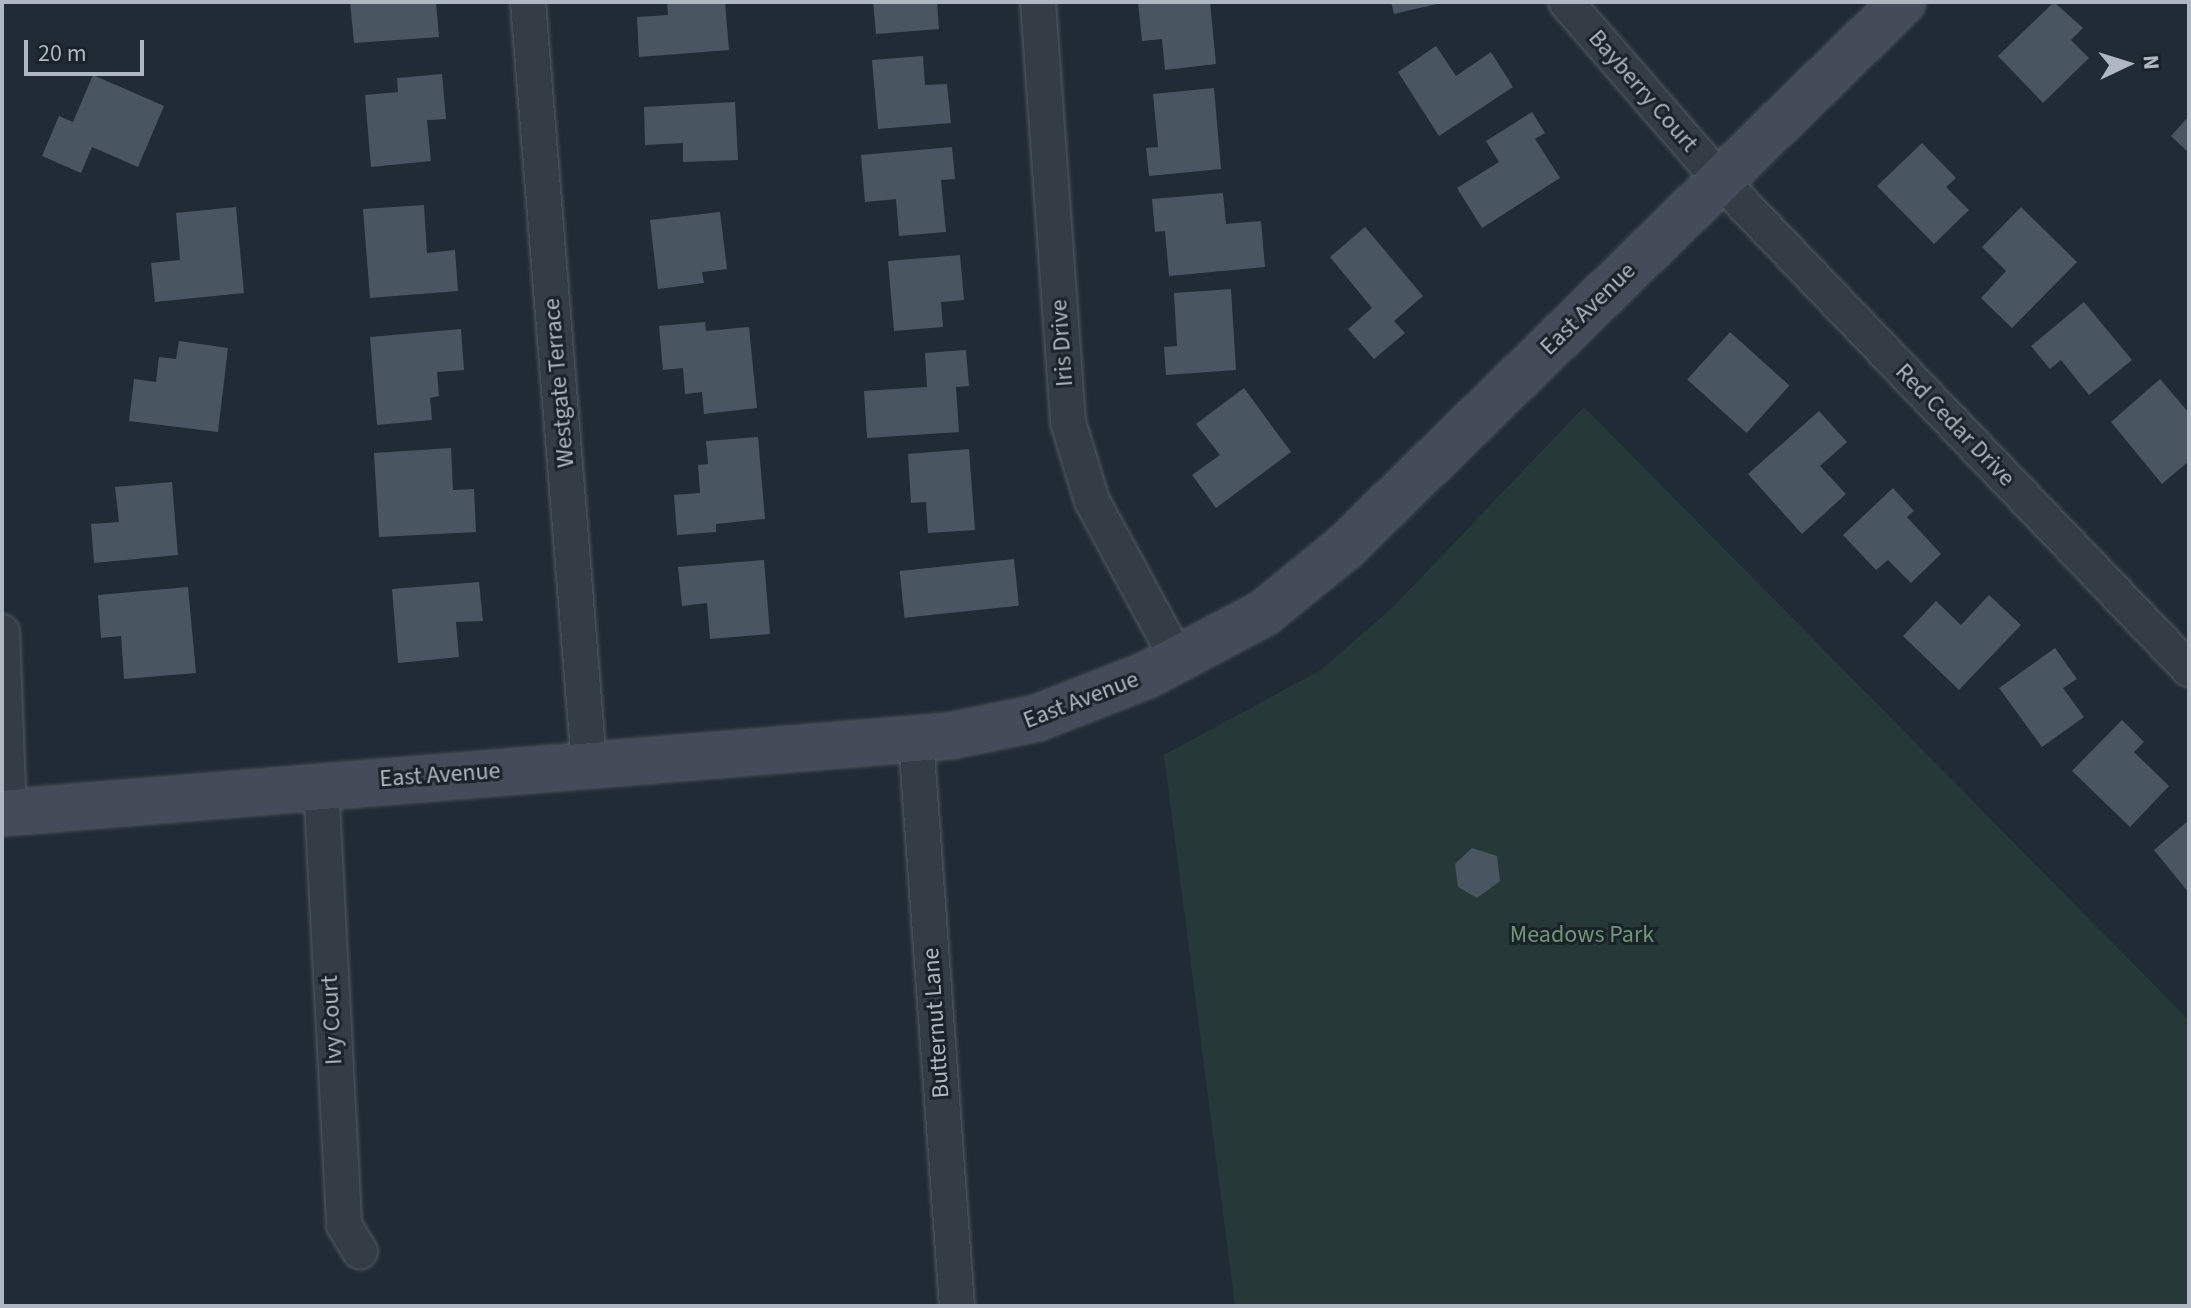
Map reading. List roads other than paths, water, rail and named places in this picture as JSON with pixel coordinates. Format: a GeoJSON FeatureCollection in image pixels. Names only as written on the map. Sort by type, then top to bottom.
{"type":"FeatureCollection","features":[{"type":"Feature","properties":{"kind":"street","name":"Westgate Terrace"},"geometry":{"type":"LineString","coordinates":[[528,2],[589,764]]}},
{"type":"Feature","properties":{"kind":"street","name":"Iris Drive"},"geometry":{"type":"LineString","coordinates":[[1038,2],[1068,422],[1092,501],[1178,660]]}},
{"type":"Feature","properties":{"kind":"street","name":"Bayberry Court"},"geometry":{"type":"LineString","coordinates":[[1566,2],[1720,180]]}},
{"type":"Feature","properties":{"kind":"street","name":"East Avenue"},"geometry":{"type":"LineString","coordinates":[[6,813],[321,783],[916,740],[1037,718],[1178,660],[1264,613],[1344,548],[1903,2]]}},
{"type":"Feature","properties":{"kind":"street","name":"Red Cedar Drive"},"geometry":{"type":"LineString","coordinates":[[1720,180],[2189,669]]}},
{"type":"Feature","properties":{"kind":"street"},"geometry":{"type":"LineString","coordinates":[[2,632],[6,813]]}},
{"type":"Feature","properties":{"kind":"street","name":"Butternut Lane"},"geometry":{"type":"LineString","coordinates":[[916,740],[957,1306]]}},
{"type":"Feature","properties":{"kind":"street","name":"Ivy Court"},"geometry":{"type":"LineString","coordinates":[[321,783],[344,1225],[360,1252]]}},
{"type":"Feature","properties":{"kind":"park label","name":"Meadows Park"},"geometry":{"type":"Point","coordinates":[1582,935]}}]}
